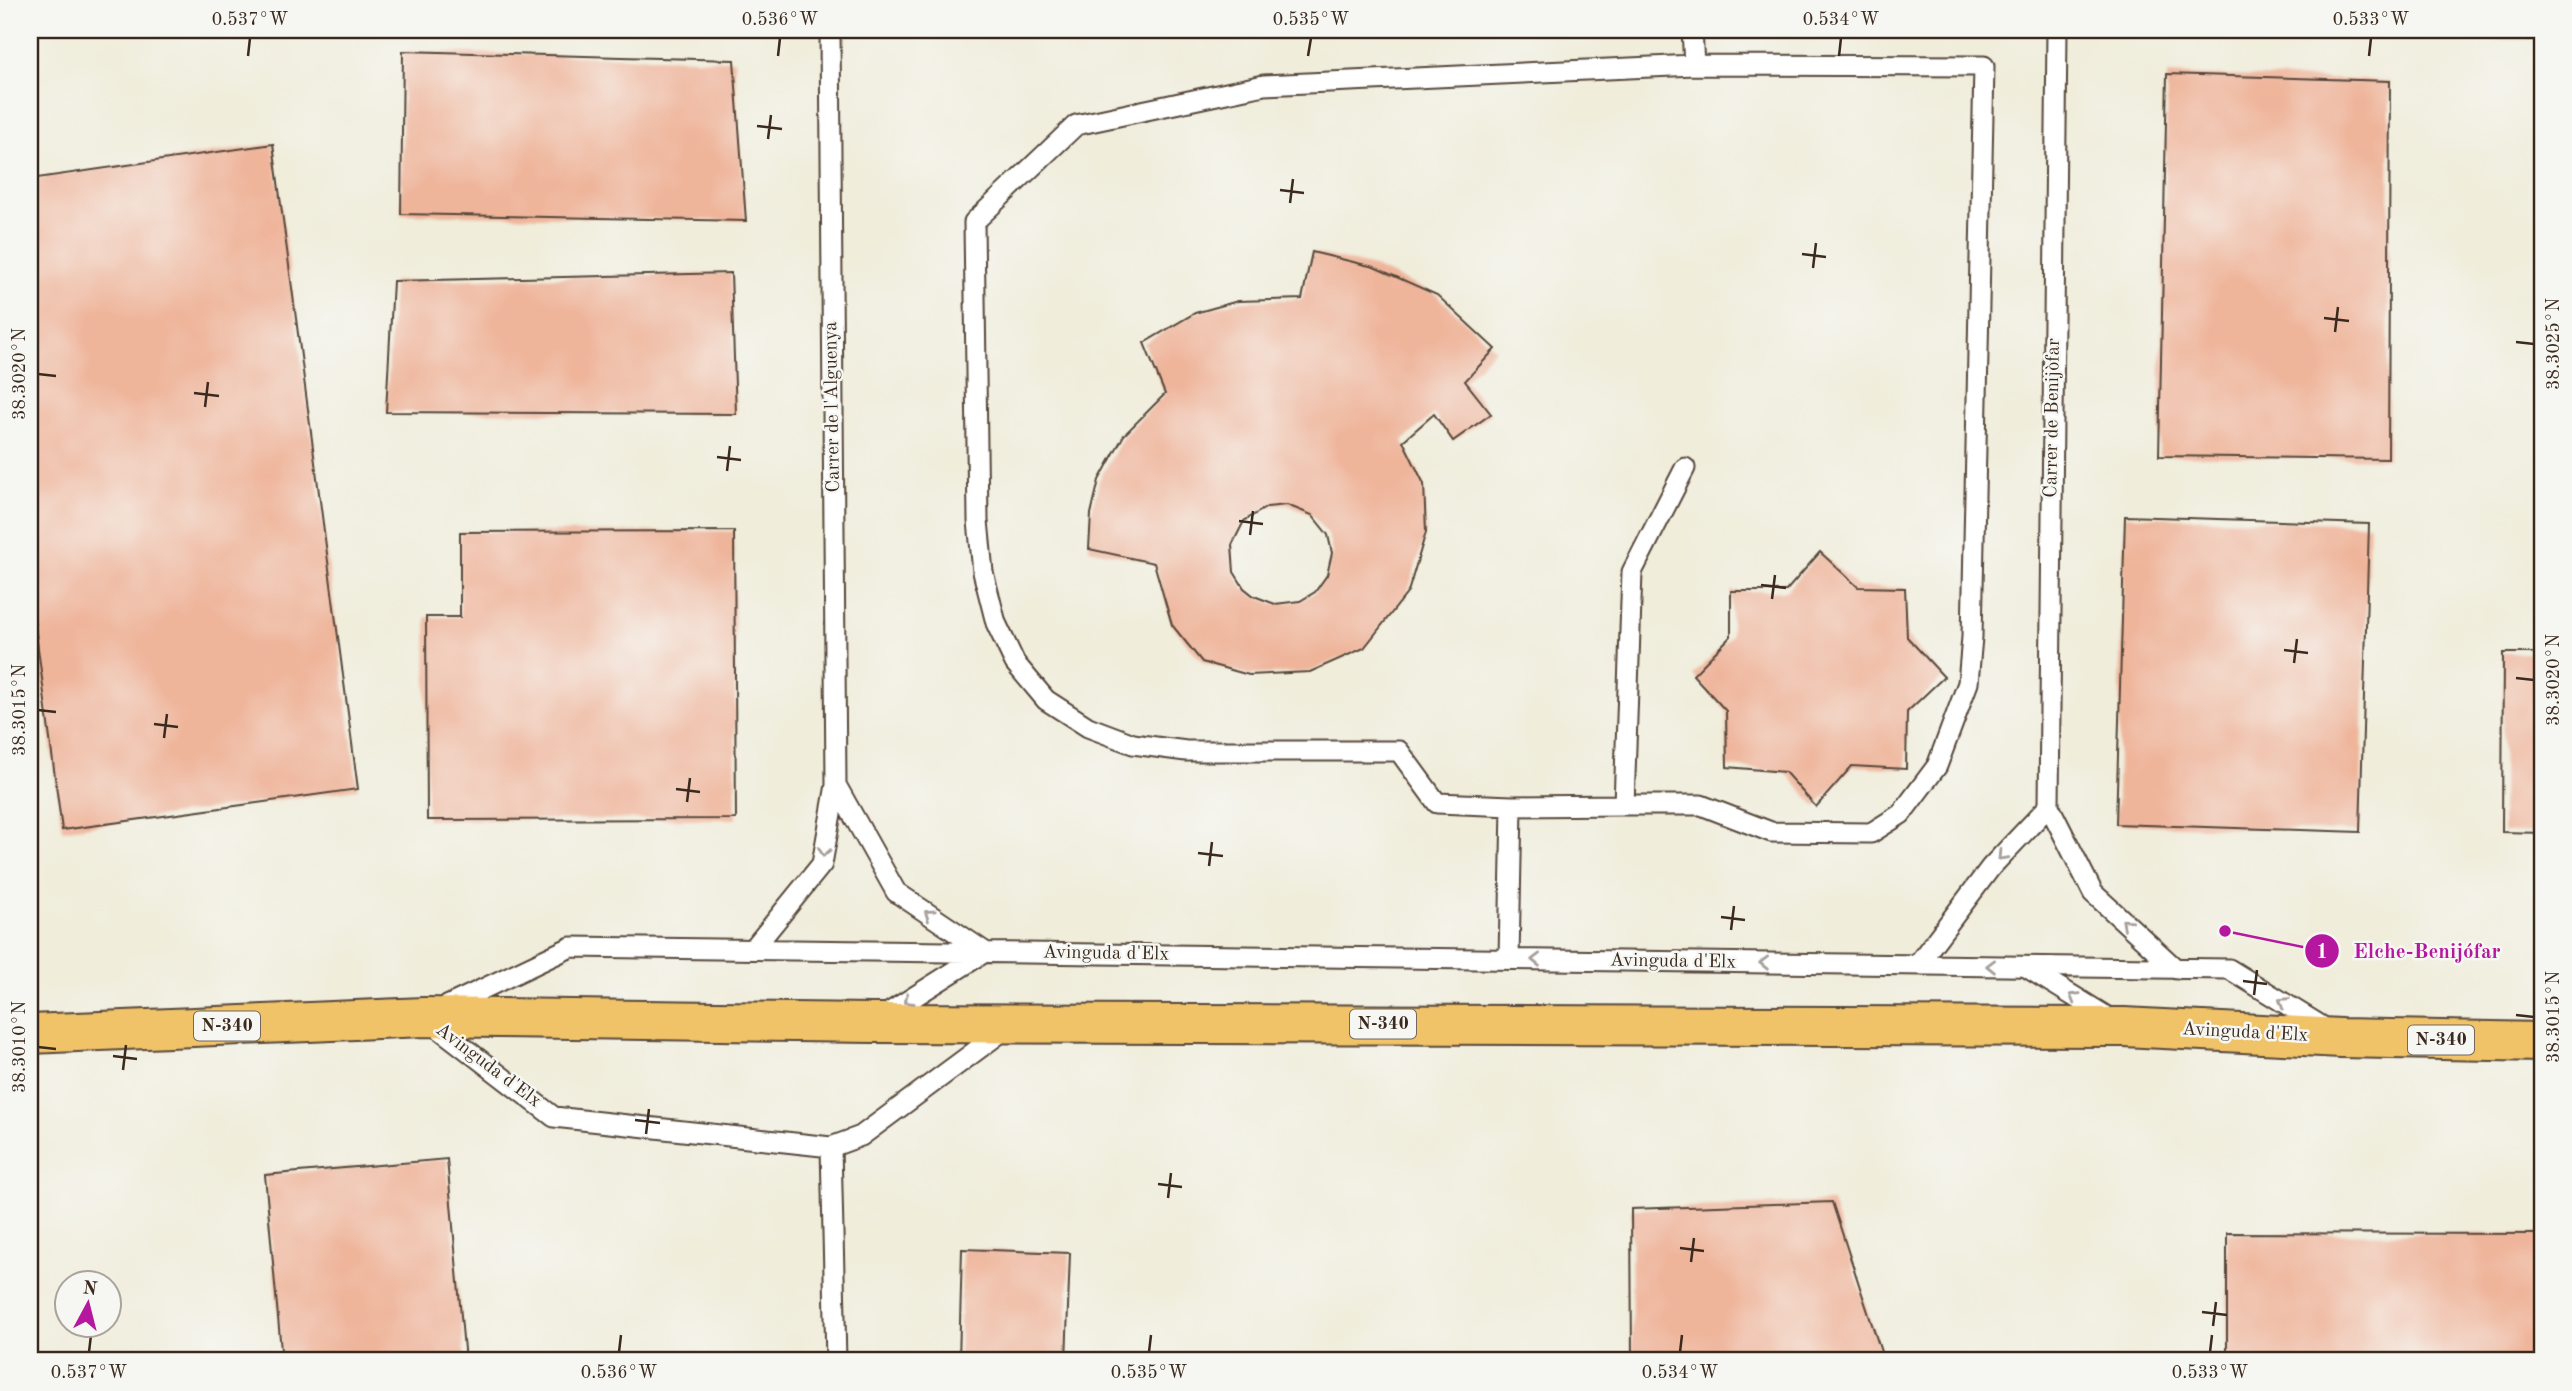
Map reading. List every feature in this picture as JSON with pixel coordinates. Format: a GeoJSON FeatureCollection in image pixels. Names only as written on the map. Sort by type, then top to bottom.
{"type":"FeatureCollection","features":[{"type":"Feature","properties":{"kind":"highway","name":"Avinguda d'Elx"},"geometry":{"type":"LineString","coordinates":[[30,1034],[424,1017],[872,1023],[2124,1027],[2341,1038],[2542,1042]]}},
{"type":"Feature","properties":{"kind":"lane","name":"Carrer de l'Alguenya"},"geometry":{"type":"LineString","coordinates":[[753,950],[822,864],[836,785],[830,30]]}},
{"type":"Feature","properties":{"kind":"lane"},"geometry":{"type":"LineString","coordinates":[[1692,30],[1694,65]]}},
{"type":"Feature","properties":{"kind":"lane","name":"Carrer de Benijòfar"},"geometry":{"type":"LineString","coordinates":[[2057,30],[2049,806],[2093,893],[2176,969]]}},
{"type":"Feature","properties":{"kind":"lane"},"geometry":{"type":"LineString","coordinates":[[1694,65],[1984,66],[1972,637],[1968,683],[1937,766],[1901,814],[1871,833],[1771,831],[1701,805],[1512,806],[1437,803],[1399,751],[1186,751],[1133,744],[1088,727],[1046,700],[1016,663],[996,623],[983,572],[978,522],[974,222],[1076,125],[1264,85],[1694,65]]}},
{"type":"Feature","properties":{"kind":"lane"},"geometry":{"type":"LineString","coordinates":[[1624,805],[1632,572],[1685,468]]}},
{"type":"Feature","properties":{"kind":"lane"},"geometry":{"type":"LineString","coordinates":[[836,785],[896,892],[985,952],[872,1023]]}},
{"type":"Feature","properties":{"kind":"lane"},"geometry":{"type":"LineString","coordinates":[[1509,960],[1512,806]]}},
{"type":"Feature","properties":{"kind":"lane"},"geometry":{"type":"LineString","coordinates":[[1917,965],[1991,867],[2049,806]]}},
{"type":"Feature","properties":{"kind":"lane","name":"Avinguda d'Elx"},"geometry":{"type":"LineString","coordinates":[[1015,1023],[861,1136],[831,1147],[554,1117],[424,1017],[571,947],[2229,969],[2341,1038]]}},
{"type":"Feature","properties":{"kind":"lane"},"geometry":{"type":"LineString","coordinates":[[2024,966],[2124,1027]]}},
{"type":"Feature","properties":{"kind":"lane"},"geometry":{"type":"LineString","coordinates":[[831,1147],[836,1361]]}},
{"type":"Feature","properties":{"kind":"building"},"geometry":{"type":"Polygon","coordinates":[[[2493,30],[2542,30],[2542,39],[2493,41],[2493,30]]]}},
{"type":"Feature","properties":{"kind":"building"},"geometry":{"type":"Polygon","coordinates":[[[403,51],[734,60],[746,221],[401,214],[403,51]]]}},
{"type":"Feature","properties":{"kind":"building"},"geometry":{"type":"Polygon","coordinates":[[[2167,74],[2390,81],[2388,459],[2159,456],[2167,74]]]}},
{"type":"Feature","properties":{"kind":"building"},"geometry":{"type":"Polygon","coordinates":[[[273,144],[358,789],[62,830],[30,588],[30,179],[273,144]]]}},
{"type":"Feature","properties":{"kind":"building"},"geometry":{"type":"Polygon","coordinates":[[[1312,252],[1374,267],[1437,295],[1495,349],[1465,381],[1491,414],[1453,441],[1434,414],[1403,441],[1424,484],[1426,532],[1408,592],[1364,648],[1310,672],[1249,675],[1202,662],[1172,625],[1154,563],[1089,549],[1091,514],[1099,480],[1124,435],[1165,394],[1144,343],[1195,313],[1238,301],[1302,299],[1312,252]],[[1287,505],[1267,507],[1244,521],[1232,545],[1234,572],[1244,588],[1254,596],[1275,604],[1300,601],[1315,592],[1327,575],[1332,553],[1328,535],[1312,515],[1287,505]]]}},
{"type":"Feature","properties":{"kind":"building"},"geometry":{"type":"Polygon","coordinates":[[[731,273],[736,414],[386,412],[393,281],[731,273]]]}},
{"type":"Feature","properties":{"kind":"building"},"geometry":{"type":"Polygon","coordinates":[[[2125,516],[2369,524],[2360,832],[2116,824],[2125,516]]]}},
{"type":"Feature","properties":{"kind":"building"},"geometry":{"type":"Polygon","coordinates":[[[734,531],[736,819],[427,820],[426,617],[460,617],[460,532],[734,531]]]}},
{"type":"Feature","properties":{"kind":"building"},"geometry":{"type":"Polygon","coordinates":[[[1820,552],[1858,587],[1905,588],[1907,637],[1944,677],[1907,712],[1906,769],[1852,766],[1816,807],[1785,772],[1727,767],[1726,711],[1693,675],[1731,636],[1731,591],[1786,591],[1820,552]]]}},
{"type":"Feature","properties":{"kind":"building"},"geometry":{"type":"Polygon","coordinates":[[[2503,653],[2542,653],[2542,833],[2502,832],[2503,653]]]}},
{"type":"Feature","properties":{"kind":"building"},"geometry":{"type":"Polygon","coordinates":[[[447,1159],[465,1361],[282,1361],[265,1175],[447,1159]]]}},
{"type":"Feature","properties":{"kind":"building"},"geometry":{"type":"Polygon","coordinates":[[[1832,1202],[1884,1361],[1632,1361],[1631,1209],[1832,1202]]]}},
{"type":"Feature","properties":{"kind":"building"},"geometry":{"type":"Polygon","coordinates":[[[2227,1233],[2542,1234],[2542,1361],[2227,1361],[2227,1233]]]}},
{"type":"Feature","properties":{"kind":"building"},"geometry":{"type":"Polygon","coordinates":[[[962,1249],[1070,1253],[1066,1361],[959,1361],[962,1249]]]}},
{"type":"Feature","properties":{"kind":"place","name":"Elche-Benijófar"},"geometry":{"type":"Point","coordinates":[2225,931]}}]}
